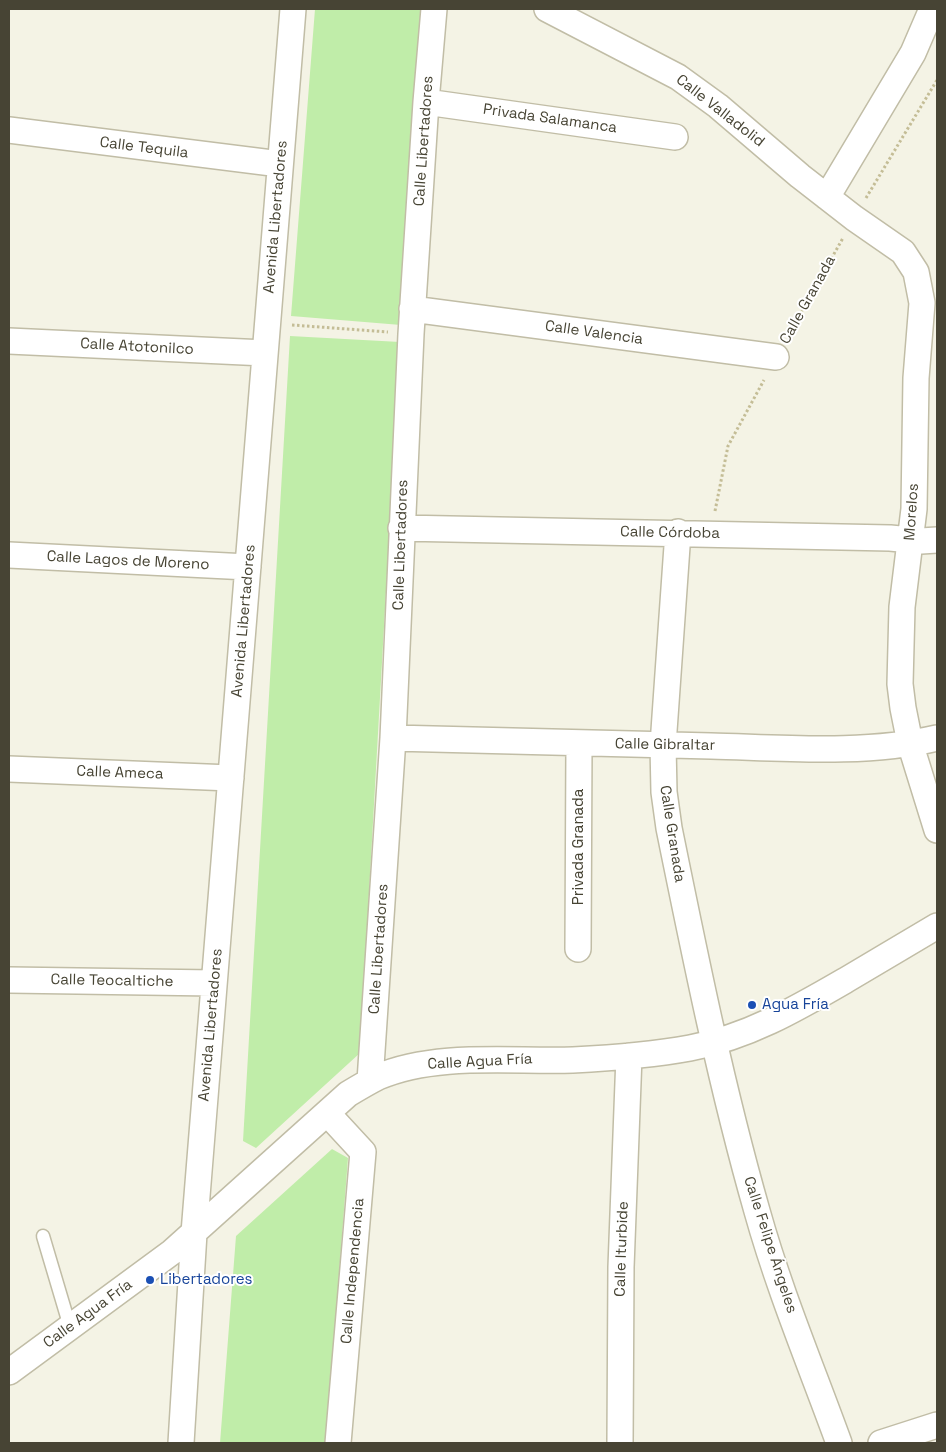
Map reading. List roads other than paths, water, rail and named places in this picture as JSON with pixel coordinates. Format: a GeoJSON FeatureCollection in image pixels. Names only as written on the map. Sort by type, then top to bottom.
{"type":"FeatureCollection","features":[{"type":"Feature","properties":{"kind":"street","name":"Avenida Libertadores"},"geometry":{"type":"LineString","coordinates":[[181,1443],[194,1233],[293,9]]}},
{"type":"Feature","properties":{"kind":"street","name":"Calle Libertadores"},"geometry":{"type":"LineString","coordinates":[[370,1081],[393,738],[412,309],[434,9]]}},
{"type":"Feature","properties":{"kind":"street","name":"Calle Valladolid"},"geometry":{"type":"LineString","coordinates":[[547,9],[678,77],[718,106],[854,218]]}},
{"type":"Feature","properties":{"kind":"street"},"geometry":{"type":"LineString","coordinates":[[827,197],[913,53],[932,9]]}},
{"type":"Feature","properties":{"kind":"street","name":"Privada Salamanca"},"geometry":{"type":"LineString","coordinates":[[426,102],[675,137]]}},
{"type":"Feature","properties":{"kind":"street","name":"Calle Tequila"},"geometry":{"type":"LineString","coordinates":[[9,130],[280,164]]}},
{"type":"Feature","properties":{"kind":"street","name":"Morelos"},"geometry":{"type":"LineString","coordinates":[[854,218],[903,252],[916,272],[922,304],[928,358],[911,540],[902,607],[899,664],[903,708],[910,743],[937,830]]}},
{"type":"Feature","properties":{"kind":"street","name":"Calle Valencia"},"geometry":{"type":"LineString","coordinates":[[412,309],[776,357]]}},
{"type":"Feature","properties":{"kind":"street","name":"Calle Atotonilco"},"geometry":{"type":"LineString","coordinates":[[9,340],[265,353]]}},
{"type":"Feature","properties":{"kind":"street","name":"Calle Córdoba"},"geometry":{"type":"LineString","coordinates":[[402,528],[678,532],[937,540]]}},
{"type":"Feature","properties":{"kind":"street","name":"Calle Granada"},"geometry":{"type":"LineString","coordinates":[[678,532],[663,745],[664,792],[669,828],[713,1042]]}},
{"type":"Feature","properties":{"kind":"street","name":"Calle Lagos de Moreno"},"geometry":{"type":"LineString","coordinates":[[9,555],[248,567]]}},
{"type":"Feature","properties":{"kind":"street","name":"Calle Gibraltar"},"geometry":{"type":"LineString","coordinates":[[393,738],[826,749],[910,743],[937,738]]}},
{"type":"Feature","properties":{"kind":"street","name":"Privada Granada"},"geometry":{"type":"LineString","coordinates":[[578,949],[579,744]]}},
{"type":"Feature","properties":{"kind":"street","name":"Calle Ameca"},"geometry":{"type":"LineString","coordinates":[[9,769],[231,778]]}},
{"type":"Feature","properties":{"kind":"street","name":"Calle Agua Fría"},"geometry":{"type":"LineString","coordinates":[[9,1372],[172,1252],[348,1094],[370,1081],[397,1070],[434,1064],[481,1060],[572,1060],[629,1056],[690,1048],[713,1042],[788,1014],[937,926]]}},
{"type":"Feature","properties":{"kind":"street","name":"Calle Teocaltiche"},"geometry":{"type":"LineString","coordinates":[[9,980],[214,983]]}},
{"type":"Feature","properties":{"kind":"street","name":"Calle Felipe Ángeles"},"geometry":{"type":"LineString","coordinates":[[713,1042],[757,1212],[774,1267],[839,1443]]}},
{"type":"Feature","properties":{"kind":"street","name":"Calle Iturbide"},"geometry":{"type":"LineString","coordinates":[[620,1443],[621,1266],[629,1056]]}},
{"type":"Feature","properties":{"kind":"street","name":"Calle Independencia"},"geometry":{"type":"LineString","coordinates":[[327,1113],[363,1152],[338,1443]]}},
{"type":"Feature","properties":{"kind":"street"},"geometry":{"type":"LineString","coordinates":[[881,1443],[937,1425]]}},
{"type":"Feature","properties":{"kind":"lane"},"geometry":{"type":"LineString","coordinates":[[43,1236],[70,1328]]}},
{"type":"Feature","properties":{"kind":"place","name":"Agua Fría"},"geometry":{"type":"Point","coordinates":[752,1005]}},
{"type":"Feature","properties":{"kind":"place","name":"Libertadores"},"geometry":{"type":"Point","coordinates":[150,1280]}}]}
